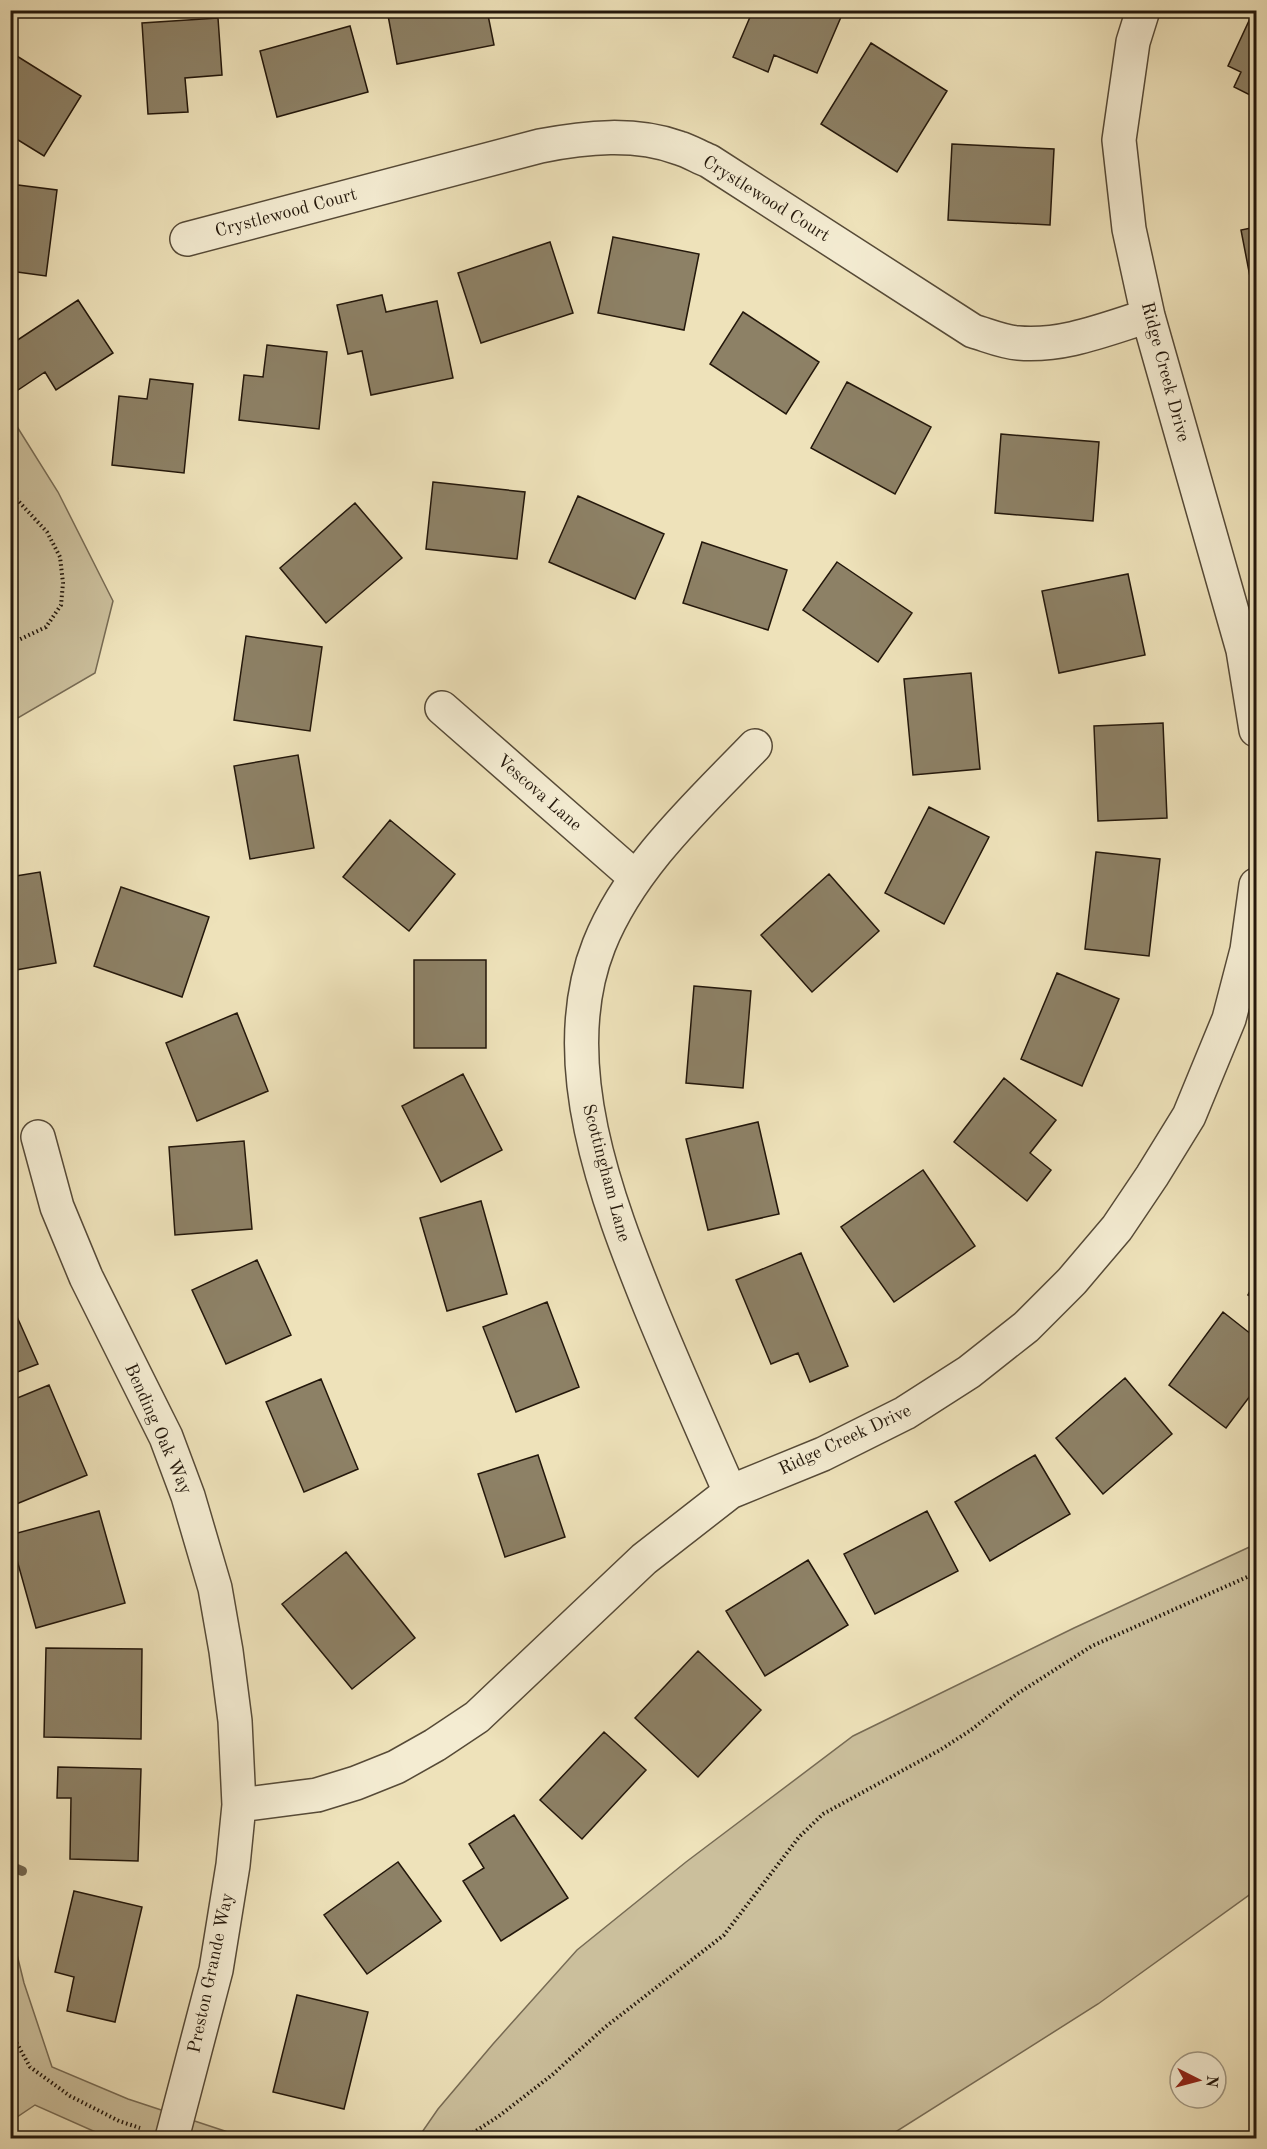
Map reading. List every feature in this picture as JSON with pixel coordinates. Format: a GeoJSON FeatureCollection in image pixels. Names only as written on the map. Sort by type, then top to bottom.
{"type":"FeatureCollection","features":[{"type":"Feature","properties":{"kind":"street","name":"Ridge Creek Drive"},"geometry":{"type":"LineString","coordinates":[[1143,10],[1133,42],[1119,140],[1129,229],[1148,316],[1250,649],[1257,730]]}},
{"type":"Feature","properties":{"kind":"street","name":"Crystlewood Court"},"geometry":{"type":"LineString","coordinates":[[187,239],[540,146],[575,139],[611,137],[678,147],[709,161],[973,331],[1015,343],[1039,344],[1062,342],[1148,316]]}},
{"type":"Feature","properties":{"kind":"street","name":"Vescova Lane"},"geometry":{"type":"LineString","coordinates":[[442,708],[635,877]]}},
{"type":"Feature","properties":{"kind":"street","name":"Scottingham Lane"},"geometry":{"type":"LineString","coordinates":[[729,1492],[627,1250],[590,1127],[585,1093],[582,1030],[588,978],[599,945],[635,877],[702,801],[755,746]]}},
{"type":"Feature","properties":{"kind":"street","name":"Ridge Creek Drive"},"geometry":{"type":"LineString","coordinates":[[239,1805],[317,1795],[356,1784],[396,1767],[435,1746],[477,1718],[644,1559],[729,1492],[823,1454],[905,1413],[969,1372],[1026,1327],[1072,1281],[1117,1228],[1189,1116],[1229,1019],[1247,950],[1257,885]]}},
{"type":"Feature","properties":{"kind":"street","name":"Bending Oak Way"},"geometry":{"type":"LineString","coordinates":[[38,1137],[57,1208],[86,1277],[166,1437],[202,1540],[214,1588],[235,1721],[239,1805]]}},
{"type":"Feature","properties":{"kind":"street","name":"Preston Grande Way"},"geometry":{"type":"LineString","coordinates":[[160,2135],[216,1970],[233,1865],[239,1805]]}},
{"type":"Feature","properties":{"kind":"path"},"geometry":{"type":"LineString","coordinates":[[10,492],[47,532],[60,557],[63,583],[61,605],[46,627],[10,644]]}},
{"type":"Feature","properties":{"kind":"path"},"geometry":{"type":"LineString","coordinates":[[465,2139],[552,2075],[604,2028],[724,1935],[799,1837],[823,1814],[940,1750],[972,1730],[1017,1694],[1092,1646],[1257,1573]]}},
{"type":"Feature","properties":{"kind":"path"},"geometry":{"type":"LineString","coordinates":[[10,2031],[30,2067],[62,2090],[119,2121],[160,2135]]}},
{"type":"Feature","properties":{"kind":"shaded area"},"geometry":{"type":"Polygon","coordinates":[[[11,417],[58,492],[113,601],[95,673],[11,722],[11,417]]]}},
{"type":"Feature","properties":{"kind":"shaded area"},"geometry":{"type":"Polygon","coordinates":[[[1256,1544],[1256,1890],[1098,2004],[886,2138],[418,2138],[438,2109],[577,1950],[686,1862],[853,1736],[1074,1628],[1256,1544]]]}},
{"type":"Feature","properties":{"kind":"shaded area"},"geometry":{"type":"Polygon","coordinates":[[[10,1926],[24,1983],[52,2067],[128,2099],[246,2138],[116,2138],[100,2134],[35,2105],[11,2121],[10,1926]]]}},
{"type":"Feature","properties":{"kind":"building"},"geometry":{"type":"Polygon","coordinates":[[[387,10],[487,10],[494,45],[397,64],[387,10]]]}},
{"type":"Feature","properties":{"kind":"building"},"geometry":{"type":"Polygon","coordinates":[[[514,10],[555,10],[555,13],[514,16],[514,10]]]}},
{"type":"Feature","properties":{"kind":"building"},"geometry":{"type":"Polygon","coordinates":[[[753,10],[844,10],[817,73],[774,55],[768,72],[733,57],[753,10]]]}},
{"type":"Feature","properties":{"kind":"building"},"geometry":{"type":"Polygon","coordinates":[[[1256,10],[1256,98],[1234,87],[1241,72],[1228,66],[1256,10]]]}},
{"type":"Feature","properties":{"kind":"building"},"geometry":{"type":"Polygon","coordinates":[[[218,18],[222,75],[185,78],[188,112],[148,114],[142,23],[218,18]]]}},
{"type":"Feature","properties":{"kind":"building"},"geometry":{"type":"Polygon","coordinates":[[[350,26],[368,92],[277,117],[260,51],[350,26]]]}},
{"type":"Feature","properties":{"kind":"building"},"geometry":{"type":"Polygon","coordinates":[[[871,43],[947,91],[897,172],[821,124],[871,43]]]}},
{"type":"Feature","properties":{"kind":"building"},"geometry":{"type":"Polygon","coordinates":[[[12,53],[81,96],[44,156],[10,135],[12,53]]]}},
{"type":"Feature","properties":{"kind":"building"},"geometry":{"type":"Polygon","coordinates":[[[952,144],[1054,149],[1050,225],[948,220],[952,144]]]}},
{"type":"Feature","properties":{"kind":"building"},"geometry":{"type":"Polygon","coordinates":[[[10,184],[57,190],[46,276],[10,271],[10,184]]]}},
{"type":"Feature","properties":{"kind":"building"},"geometry":{"type":"Polygon","coordinates":[[[1256,227],[1256,308],[1241,230],[1256,227]]]}},
{"type":"Feature","properties":{"kind":"building"},"geometry":{"type":"Polygon","coordinates":[[[613,237],[699,254],[684,330],[598,313],[613,237]]]}},
{"type":"Feature","properties":{"kind":"building"},"geometry":{"type":"Polygon","coordinates":[[[550,242],[573,313],[481,343],[458,273],[550,242]]]}},
{"type":"Feature","properties":{"kind":"building"},"geometry":{"type":"Polygon","coordinates":[[[382,295],[386,312],[437,301],[453,378],[371,395],[362,351],[348,354],[337,305],[382,295]]]}},
{"type":"Feature","properties":{"kind":"building"},"geometry":{"type":"Polygon","coordinates":[[[78,300],[113,353],[56,390],[45,372],[15,392],[10,385],[10,345],[78,300]]]}},
{"type":"Feature","properties":{"kind":"building"},"geometry":{"type":"Polygon","coordinates":[[[743,312],[819,362],[786,414],[710,364],[743,312]]]}},
{"type":"Feature","properties":{"kind":"building"},"geometry":{"type":"Polygon","coordinates":[[[267,345],[327,352],[319,429],[239,420],[244,375],[263,377],[267,345]]]}},
{"type":"Feature","properties":{"kind":"building"},"geometry":{"type":"Polygon","coordinates":[[[150,379],[193,384],[184,473],[112,465],[119,396],[147,399],[150,379]]]}},
{"type":"Feature","properties":{"kind":"building"},"geometry":{"type":"Polygon","coordinates":[[[847,382],[931,427],[895,494],[811,448],[847,382]]]}},
{"type":"Feature","properties":{"kind":"building"},"geometry":{"type":"Polygon","coordinates":[[[1001,434],[1099,442],[1093,521],[995,513],[1001,434]]]}},
{"type":"Feature","properties":{"kind":"building"},"geometry":{"type":"Polygon","coordinates":[[[433,482],[525,492],[517,559],[426,549],[433,482]]]}},
{"type":"Feature","properties":{"kind":"building"},"geometry":{"type":"Polygon","coordinates":[[[578,496],[664,534],[635,599],[549,562],[578,496]]]}},
{"type":"Feature","properties":{"kind":"building"},"geometry":{"type":"Polygon","coordinates":[[[355,503],[402,558],[326,623],[280,568],[355,503]]]}},
{"type":"Feature","properties":{"kind":"building"},"geometry":{"type":"Polygon","coordinates":[[[702,542],[787,570],[768,630],[683,603],[702,542]]]}},
{"type":"Feature","properties":{"kind":"building"},"geometry":{"type":"Polygon","coordinates":[[[837,562],[912,613],[878,662],[803,610],[837,562]]]}},
{"type":"Feature","properties":{"kind":"building"},"geometry":{"type":"Polygon","coordinates":[[[1128,574],[1145,655],[1059,673],[1042,591],[1128,574]]]}},
{"type":"Feature","properties":{"kind":"building"},"geometry":{"type":"Polygon","coordinates":[[[246,636],[322,647],[310,731],[234,720],[246,636]]]}},
{"type":"Feature","properties":{"kind":"building"},"geometry":{"type":"Polygon","coordinates":[[[971,673],[980,769],[913,775],[904,679],[971,673]]]}},
{"type":"Feature","properties":{"kind":"building"},"geometry":{"type":"Polygon","coordinates":[[[1163,723],[1167,818],[1098,821],[1094,726],[1163,723]]]}},
{"type":"Feature","properties":{"kind":"building"},"geometry":{"type":"Polygon","coordinates":[[[298,755],[314,848],[250,859],[234,766],[298,755]]]}},
{"type":"Feature","properties":{"kind":"building"},"geometry":{"type":"Polygon","coordinates":[[[929,807],[989,837],[944,924],[885,893],[929,807]]]}},
{"type":"Feature","properties":{"kind":"building"},"geometry":{"type":"Polygon","coordinates":[[[390,820],[455,874],[409,931],[343,877],[390,820]]]}},
{"type":"Feature","properties":{"kind":"building"},"geometry":{"type":"Polygon","coordinates":[[[1096,852],[1160,859],[1149,956],[1085,949],[1096,852]]]}},
{"type":"Feature","properties":{"kind":"building"},"geometry":{"type":"Polygon","coordinates":[[[40,872],[56,963],[10,971],[10,877],[40,872]]]}},
{"type":"Feature","properties":{"kind":"building"},"geometry":{"type":"Polygon","coordinates":[[[829,874],[879,931],[812,992],[761,935],[829,874]]]}},
{"type":"Feature","properties":{"kind":"building"},"geometry":{"type":"Polygon","coordinates":[[[121,887],[209,917],[182,997],[94,966],[121,887]]]}},
{"type":"Feature","properties":{"kind":"building"},"geometry":{"type":"Polygon","coordinates":[[[414,960],[486,960],[486,1048],[414,1048],[414,960]]]}},
{"type":"Feature","properties":{"kind":"building"},"geometry":{"type":"Polygon","coordinates":[[[1057,973],[1119,999],[1082,1086],[1021,1059],[1057,973]]]}},
{"type":"Feature","properties":{"kind":"building"},"geometry":{"type":"Polygon","coordinates":[[[694,986],[751,991],[743,1088],[686,1083],[694,986]]]}},
{"type":"Feature","properties":{"kind":"building"},"geometry":{"type":"Polygon","coordinates":[[[237,1013],[268,1091],[197,1121],[166,1043],[237,1013]]]}},
{"type":"Feature","properties":{"kind":"building"},"geometry":{"type":"Polygon","coordinates":[[[463,1074],[502,1150],[441,1182],[402,1106],[463,1074]]]}},
{"type":"Feature","properties":{"kind":"building"},"geometry":{"type":"Polygon","coordinates":[[[1004,1078],[1056,1120],[1030,1153],[1051,1170],[1027,1201],[954,1142],[1004,1078]]]}},
{"type":"Feature","properties":{"kind":"building"},"geometry":{"type":"Polygon","coordinates":[[[758,1122],[779,1214],[708,1230],[686,1139],[758,1122]]]}},
{"type":"Feature","properties":{"kind":"building"},"geometry":{"type":"Polygon","coordinates":[[[244,1141],[252,1229],[175,1235],[169,1147],[244,1141]]]}},
{"type":"Feature","properties":{"kind":"building"},"geometry":{"type":"Polygon","coordinates":[[[923,1170],[975,1246],[894,1302],[841,1227],[923,1170]]]}},
{"type":"Feature","properties":{"kind":"building"},"geometry":{"type":"Polygon","coordinates":[[[481,1201],[507,1294],[447,1311],[420,1218],[481,1201]]]}},
{"type":"Feature","properties":{"kind":"building"},"geometry":{"type":"Polygon","coordinates":[[[801,1253],[848,1366],[810,1382],[798,1353],[771,1364],[736,1280],[801,1253]]]}},
{"type":"Feature","properties":{"kind":"building"},"geometry":{"type":"Polygon","coordinates":[[[257,1260],[291,1335],[226,1364],[192,1290],[257,1260]]]}},
{"type":"Feature","properties":{"kind":"building"},"geometry":{"type":"Polygon","coordinates":[[[1256,1279],[1256,1300],[1248,1295],[1256,1279]]]}},
{"type":"Feature","properties":{"kind":"building"},"geometry":{"type":"Polygon","coordinates":[[[10,1301],[38,1364],[10,1375],[10,1301]]]}},
{"type":"Feature","properties":{"kind":"building"},"geometry":{"type":"Polygon","coordinates":[[[547,1302],[579,1387],[516,1412],[483,1327],[547,1302]]]}},
{"type":"Feature","properties":{"kind":"building"},"geometry":{"type":"Polygon","coordinates":[[[1223,1312],[1256,1338],[1256,1388],[1226,1428],[1169,1385],[1223,1312]]]}},
{"type":"Feature","properties":{"kind":"building"},"geometry":{"type":"Polygon","coordinates":[[[1125,1378],[1172,1434],[1103,1494],[1056,1438],[1125,1378]]]}},
{"type":"Feature","properties":{"kind":"building"},"geometry":{"type":"Polygon","coordinates":[[[321,1379],[358,1469],[304,1492],[266,1402],[321,1379]]]}},
{"type":"Feature","properties":{"kind":"building"},"geometry":{"type":"Polygon","coordinates":[[[49,1385],[87,1475],[14,1505],[10,1496],[10,1401],[49,1385]]]}},
{"type":"Feature","properties":{"kind":"building"},"geometry":{"type":"Polygon","coordinates":[[[538,1455],[565,1537],[505,1557],[478,1474],[538,1455]]]}},
{"type":"Feature","properties":{"kind":"building"},"geometry":{"type":"Polygon","coordinates":[[[1035,1455],[1070,1514],[990,1561],[955,1502],[1035,1455]]]}},
{"type":"Feature","properties":{"kind":"building"},"geometry":{"type":"Polygon","coordinates":[[[99,1511],[125,1603],[36,1628],[10,1535],[99,1511]]]}},
{"type":"Feature","properties":{"kind":"building"},"geometry":{"type":"Polygon","coordinates":[[[927,1511],[958,1571],[875,1614],[844,1554],[927,1511]]]}},
{"type":"Feature","properties":{"kind":"building"},"geometry":{"type":"Polygon","coordinates":[[[346,1552],[415,1638],[352,1689],[282,1604],[346,1552]]]}},
{"type":"Feature","properties":{"kind":"building"},"geometry":{"type":"Polygon","coordinates":[[[808,1560],[848,1625],[765,1676],[726,1611],[808,1560]]]}},
{"type":"Feature","properties":{"kind":"building"},"geometry":{"type":"Polygon","coordinates":[[[46,1648],[142,1649],[141,1739],[44,1737],[46,1648]]]}},
{"type":"Feature","properties":{"kind":"building"},"geometry":{"type":"Polygon","coordinates":[[[698,1651],[761,1710],[698,1777],[635,1718],[698,1651]]]}},
{"type":"Feature","properties":{"kind":"building"},"geometry":{"type":"Polygon","coordinates":[[[604,1732],[646,1770],[582,1839],[540,1800],[604,1732]]]}},
{"type":"Feature","properties":{"kind":"building"},"geometry":{"type":"Polygon","coordinates":[[[58,1767],[141,1769],[138,1861],[70,1859],[71,1798],[57,1798],[58,1767]]]}},
{"type":"Feature","properties":{"kind":"building"},"geometry":{"type":"Polygon","coordinates":[[[514,1815],[568,1898],[501,1941],[463,1881],[484,1868],[469,1844],[514,1815]]]}},
{"type":"Feature","properties":{"kind":"building"},"geometry":{"type":"Polygon","coordinates":[[[398,1862],[441,1921],[367,1974],[324,1915],[398,1862]]]}},
{"type":"Feature","properties":{"kind":"building"},"geometry":{"type":"Polygon","coordinates":[[[74,1891],[142,1907],[115,2022],[67,2011],[74,1977],[55,1972],[74,1891]]]}},
{"type":"Feature","properties":{"kind":"building"},"geometry":{"type":"Polygon","coordinates":[[[297,1995],[368,2012],[344,2109],[273,2092],[297,1995]]]}},
{"type":"Feature","properties":{"kind":"waterway"},"geometry":{"type":"LineString","coordinates":[[10,1866],[22,1871]]}}]}
